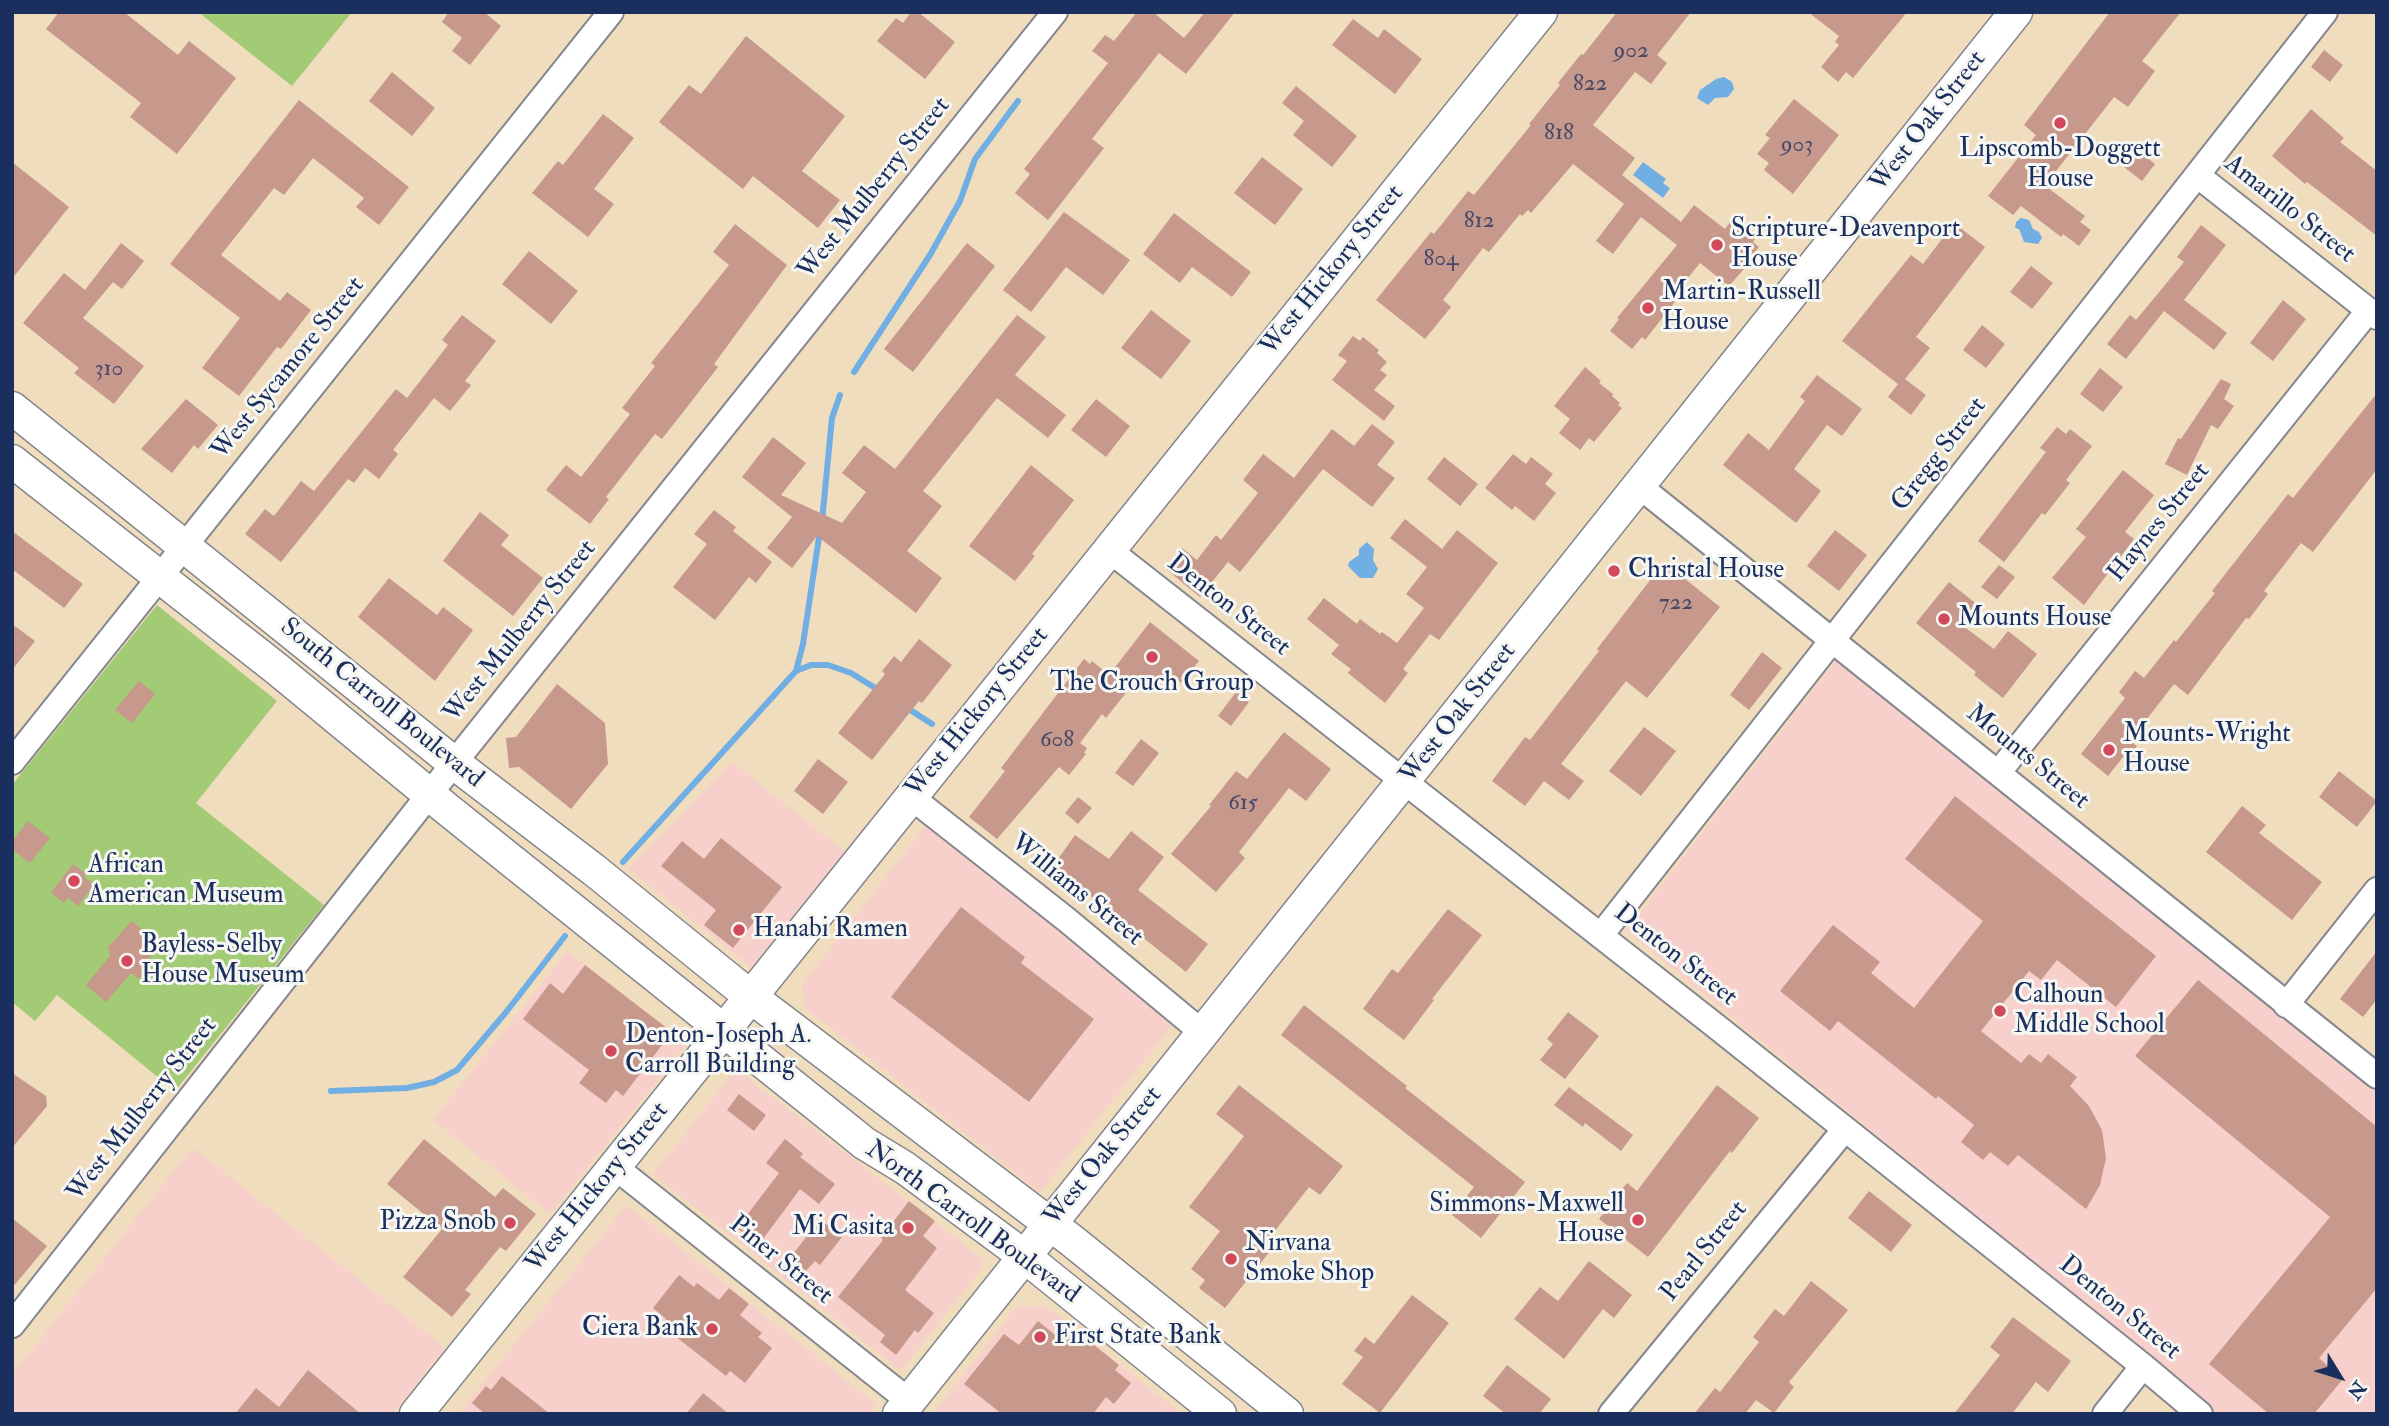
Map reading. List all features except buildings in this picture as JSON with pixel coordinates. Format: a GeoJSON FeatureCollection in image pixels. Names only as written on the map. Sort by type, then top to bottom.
{"type":"FeatureCollection","features":[{"type":"Feature","properties":{"kind":"main road","name":"West Hickory Street"},"geometry":{"type":"LineString","coordinates":[[416,1414],[1541,12]]}},
{"type":"Feature","properties":{"kind":"main road","name":"West Oak Street"},"geometry":{"type":"LineString","coordinates":[[904,1408],[2016,12]]}},
{"type":"Feature","properties":{"kind":"main road","name":"South Carroll Boulevard"},"geometry":{"type":"LineString","coordinates":[[12,408],[454,763],[594,870],[751,997]]}},
{"type":"Feature","properties":{"kind":"main road","name":"South Carroll Boulevard"},"geometry":{"type":"LineString","coordinates":[[12,461],[161,577],[724,1032]]}},
{"type":"Feature","properties":{"kind":"main road","name":"North Carroll Boulevard"},"geometry":{"type":"LineString","coordinates":[[751,997],[1050,1224],[1287,1414]]}},
{"type":"Feature","properties":{"kind":"main road","name":"North Carroll Boulevard"},"geometry":{"type":"LineString","coordinates":[[724,1032],[864,1143],[905,1168],[1024,1256],[1220,1414]]}},
{"type":"Feature","properties":{"kind":"street","name":"West Sycamore Street"},"geometry":{"type":"LineString","coordinates":[[12,762],[611,12]]}},
{"type":"Feature","properties":{"kind":"street","name":"West Mulberry Street"},"geometry":{"type":"LineString","coordinates":[[12,1325],[454,763],[1055,12]]}},
{"type":"Feature","properties":{"kind":"street","name":"Gregg Street"},"geometry":{"type":"LineString","coordinates":[[1601,935],[2325,12]]}},
{"type":"Feature","properties":{"kind":"street","name":"Amarillo Street"},"geometry":{"type":"LineString","coordinates":[[2197,175],[2373,314]]}},
{"type":"Feature","properties":{"kind":"street","name":"Haynes Street"},"geometry":{"type":"LineString","coordinates":[[1998,773],[2373,314]]}},
{"type":"Feature","properties":{"kind":"street","name":"Mounts Street"},"geometry":{"type":"LineString","coordinates":[[1639,486],[2377,1076]]}},
{"type":"Feature","properties":{"kind":"street","name":"Denton Street"},"geometry":{"type":"LineString","coordinates":[[1108,550],[1601,935],[2200,1414]]}},
{"type":"Feature","properties":{"kind":"street","name":"Williams Street"},"geometry":{"type":"LineString","coordinates":[[911,797],[1067,920],[1203,1033]]}},
{"type":"Feature","properties":{"kind":"street"},"geometry":{"type":"LineString","coordinates":[[2286,1005],[2377,890]]}},
{"type":"Feature","properties":{"kind":"street","name":"Pearl Street"},"geometry":{"type":"LineString","coordinates":[[1611,1414],[1845,1129]]}},
{"type":"Feature","properties":{"kind":"street","name":"Piner Street"},"geometry":{"type":"LineString","coordinates":[[615,1167],[904,1408]]}},
{"type":"Feature","properties":{"kind":"street"},"geometry":{"type":"LineString","coordinates":[[2105,1414],[2143,1366]]}},
{"type":"Feature","properties":{"kind":"shaded area","name":"Calhoun Middle School"},"geometry":{"type":"Polygon","coordinates":[[[1838,658],[2377,1091],[2377,1414],[2219,1414],[1626,931],[1838,658]]]}},
{"type":"Feature","properties":{"kind":"shaded area"},"geometry":{"type":"Polygon","coordinates":[[[732,762],[845,852],[752,968],[628,869],[732,762]]]}},
{"type":"Feature","properties":{"kind":"shaded area"},"geometry":{"type":"Polygon","coordinates":[[[928,823],[1174,1023],[1040,1192],[806,1009],[802,985],[928,823]]]}},
{"type":"Feature","properties":{"kind":"shaded area"},"geometry":{"type":"Polygon","coordinates":[[[568,951],[686,1045],[550,1214],[433,1120],[568,951]]]}},
{"type":"Feature","properties":{"kind":"shaded area"},"geometry":{"type":"Polygon","coordinates":[[[736,1069],[979,1256],[984,1265],[901,1371],[653,1174],[736,1069]]]}},
{"type":"Feature","properties":{"kind":"shaded area"},"geometry":{"type":"Polygon","coordinates":[[[195,1149],[445,1348],[392,1414],[12,1414],[12,1375],[188,1153],[195,1149]]]}},
{"type":"Feature","properties":{"kind":"shaded area"},"geometry":{"type":"Polygon","coordinates":[[[627,1205],[877,1405],[870,1414],[458,1414],[627,1205]]]}},
{"type":"Feature","properties":{"kind":"shaded area"},"geometry":{"type":"Polygon","coordinates":[[[1017,1306],[1047,1307],[1182,1414],[933,1414],[1017,1306]]]}},
{"type":"Feature","properties":{"kind":"green space"},"geometry":{"type":"Polygon","coordinates":[[[198,12],[352,12],[292,86],[198,12]]]}},
{"type":"Feature","properties":{"kind":"green space"},"geometry":{"type":"Polygon","coordinates":[[[157,605],[277,701],[196,803],[324,905],[175,1091],[57,995],[35,1021],[12,1002],[12,785],[157,605]]]}},
{"type":"Feature","properties":{"kind":"water"},"geometry":{"type":"Polygon","coordinates":[[[1724,77],[1732,82],[1734,89],[1728,97],[1715,98],[1708,105],[1697,98],[1700,90],[1724,77]]]}},
{"type":"Feature","properties":{"kind":"water"},"geometry":{"type":"Polygon","coordinates":[[[1643,162],[1666,179],[1663,183],[1670,188],[1663,198],[1633,175],[1643,162]]]}},
{"type":"Feature","properties":{"kind":"water"},"geometry":{"type":"Polygon","coordinates":[[[2021,218],[2029,220],[2033,229],[2039,232],[2042,238],[2038,244],[2024,242],[2019,229],[2015,228],[2016,222],[2021,218]]]}},
{"type":"Feature","properties":{"kind":"water"},"geometry":{"type":"Polygon","coordinates":[[[1367,542],[1374,549],[1373,560],[1378,569],[1373,578],[1360,578],[1348,566],[1367,542]]]}},
{"type":"Feature","properties":{"kind":"waterway"},"geometry":{"type":"LineString","coordinates":[[854,372],[930,255],[960,201],[975,159],[1018,101]]}},
{"type":"Feature","properties":{"kind":"waterway"},"geometry":{"type":"LineString","coordinates":[[822,521],[832,418],[840,395]]}},
{"type":"Feature","properties":{"kind":"waterway"},"geometry":{"type":"LineString","coordinates":[[796,671],[803,644],[820,531]]}},
{"type":"Feature","properties":{"kind":"waterway"},"geometry":{"type":"LineString","coordinates":[[623,862],[796,671],[811,665],[828,665],[851,673],[880,691]]}},
{"type":"Feature","properties":{"kind":"waterway"},"geometry":{"type":"LineString","coordinates":[[904,706],[932,724]]}},
{"type":"Feature","properties":{"kind":"waterway"},"geometry":{"type":"LineString","coordinates":[[331,1091],[407,1088],[434,1082],[457,1070],[565,936]]}},
{"type":"Feature","properties":{"kind":"place","name":"Lipscomb-Doggett House"},"geometry":{"type":"Point","coordinates":[2060,123]}},
{"type":"Feature","properties":{"kind":"place","name":"Scripture-Deavenport House"},"geometry":{"type":"Point","coordinates":[1717,245]}},
{"type":"Feature","properties":{"kind":"place","name":"Martin-Russell House"},"geometry":{"type":"Point","coordinates":[1648,308]}},
{"type":"Feature","properties":{"kind":"place","name":"Christal House"},"geometry":{"type":"Point","coordinates":[1614,571]}},
{"type":"Feature","properties":{"kind":"place","name":"Mounts House"},"geometry":{"type":"Point","coordinates":[1944,619]}},
{"type":"Feature","properties":{"kind":"place","name":"The Crouch Group"},"geometry":{"type":"Point","coordinates":[1152,657]}},
{"type":"Feature","properties":{"kind":"place","name":"Mounts-Wright House"},"geometry":{"type":"Point","coordinates":[2109,750]}},
{"type":"Feature","properties":{"kind":"place","name":"African American Museum"},"geometry":{"type":"Point","coordinates":[74,881]}},
{"type":"Feature","properties":{"kind":"place","name":"Hanabi Ramen"},"geometry":{"type":"Point","coordinates":[739,930]}},
{"type":"Feature","properties":{"kind":"place","name":"Bayless-Selby House Museum"},"geometry":{"type":"Point","coordinates":[127,961]}},
{"type":"Feature","properties":{"kind":"place","name":"Calhoun Middle School"},"geometry":{"type":"Point","coordinates":[2000,1011]}},
{"type":"Feature","properties":{"kind":"place","name":"Denton-Joseph A. Carroll Building"},"geometry":{"type":"Point","coordinates":[611,1051]}},
{"type":"Feature","properties":{"kind":"place","name":"Simmons-Maxwell House"},"geometry":{"type":"Point","coordinates":[1638,1220]}},
{"type":"Feature","properties":{"kind":"place","name":"Pizza Snob"},"geometry":{"type":"Point","coordinates":[510,1223]}},
{"type":"Feature","properties":{"kind":"place","name":"Mi Casita"},"geometry":{"type":"Point","coordinates":[908,1228]}},
{"type":"Feature","properties":{"kind":"place","name":"Nirvana Smoke Shop"},"geometry":{"type":"Point","coordinates":[1231,1259]}},
{"type":"Feature","properties":{"kind":"place","name":"Ciera Bank"},"geometry":{"type":"Point","coordinates":[712,1329]}},
{"type":"Feature","properties":{"kind":"place","name":"First State Bank"},"geometry":{"type":"Point","coordinates":[1040,1337]}}]}
